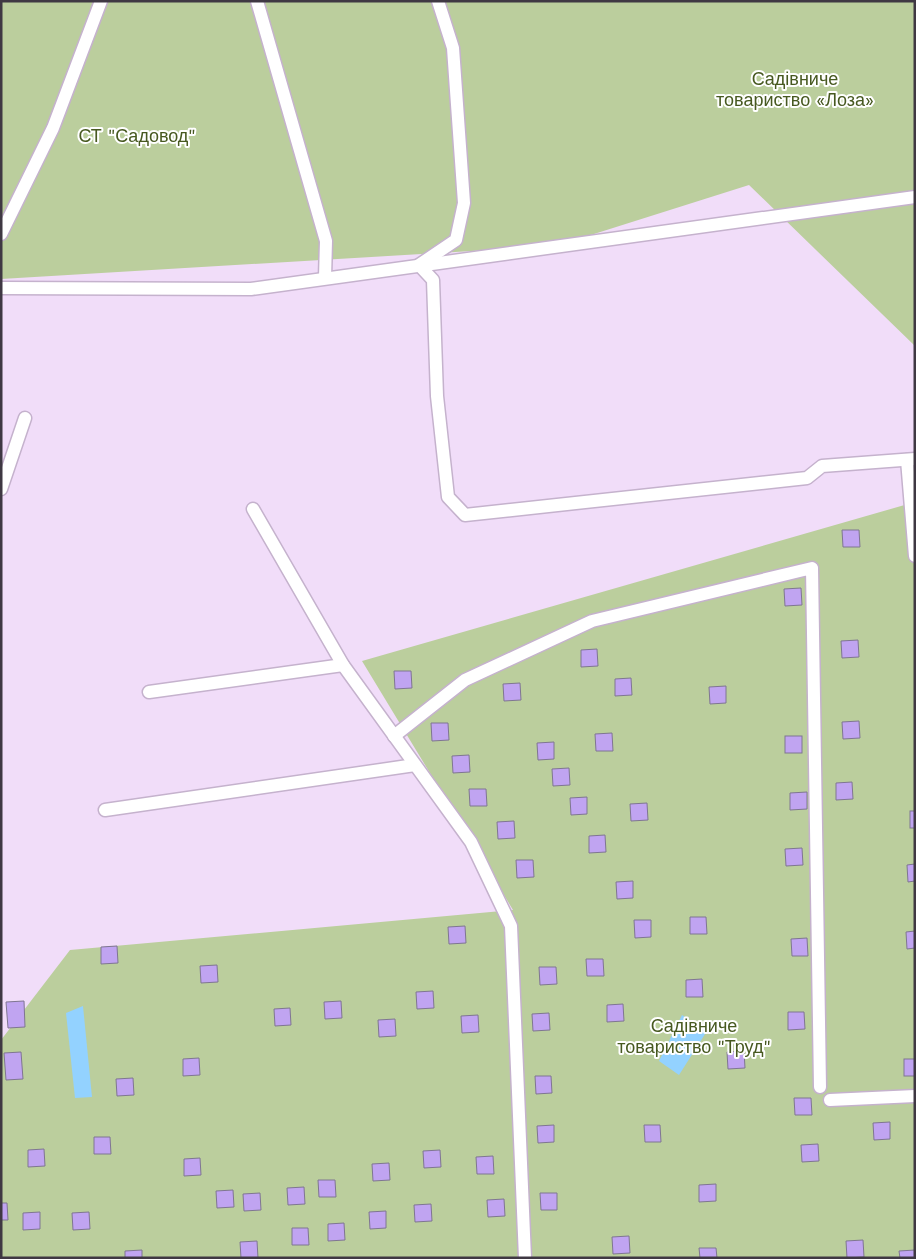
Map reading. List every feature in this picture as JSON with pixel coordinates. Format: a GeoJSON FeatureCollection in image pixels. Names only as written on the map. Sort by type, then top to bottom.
{"type":"FeatureCollection","features":[{"type":"Feature","properties":{"kind":"lane"},"geometry":{"type":"LineString","coordinates":[[1,234],[53,128],[101,1]]}},
{"type":"Feature","properties":{"kind":"lane"},"geometry":{"type":"LineString","coordinates":[[257,1],[326,241],[325,278]]}},
{"type":"Feature","properties":{"kind":"lane"},"geometry":{"type":"LineString","coordinates":[[419,265],[456,240],[464,203],[453,48],[438,1]]}},
{"type":"Feature","properties":{"kind":"lane"},"geometry":{"type":"LineString","coordinates":[[1,288],[251,289],[915,198]]}},
{"type":"Feature","properties":{"kind":"lane"},"geometry":{"type":"LineString","coordinates":[[419,265],[433,280],[437,396],[448,497],[465,515],[807,478],[822,466],[911,460],[915,556]]}},
{"type":"Feature","properties":{"kind":"lane"},"geometry":{"type":"LineString","coordinates":[[1,489],[25,418]]}},
{"type":"Feature","properties":{"kind":"lane"},"geometry":{"type":"LineString","coordinates":[[253,509],[343,665],[471,842],[511,926],[525,1258]]}},
{"type":"Feature","properties":{"kind":"lane"},"geometry":{"type":"LineString","coordinates":[[394,736],[464,680],[592,621],[812,568],[820,1087]]}},
{"type":"Feature","properties":{"kind":"lane"},"geometry":{"type":"LineString","coordinates":[[150,692],[343,665]]}},
{"type":"Feature","properties":{"kind":"lane"},"geometry":{"type":"LineString","coordinates":[[105,810],[415,765]]}},
{"type":"Feature","properties":{"kind":"lane"},"geometry":{"type":"LineString","coordinates":[[830,1100],[915,1096]]}},
{"type":"Feature","properties":{"kind":"green space","name":"СТ \"Садовод\""},"geometry":{"type":"Polygon","coordinates":[[[1,1],[915,1],[915,346],[749,185],[556,246],[1,279],[1,1]]]}},
{"type":"Feature","properties":{"kind":"green space","name":"Садівниче товариство \"Труд\""},"geometry":{"type":"Polygon","coordinates":[[[915,502],[915,1258],[1,1258],[1,1040],[70,950],[513,910],[362,661],[915,502]]]}},
{"type":"Feature","properties":{"kind":"water"},"geometry":{"type":"Polygon","coordinates":[[[83,1006],[92,1097],[75,1098],[66,1013],[83,1006]]]}},
{"type":"Feature","properties":{"kind":"water"},"geometry":{"type":"Polygon","coordinates":[[[682,1015],[707,1031],[679,1075],[659,1061],[682,1015]]]}},
{"type":"Feature","properties":{"kind":"building"},"geometry":{"type":"Polygon","coordinates":[[[842,530],[859,530],[860,547],[843,547],[842,530]]]}},
{"type":"Feature","properties":{"kind":"building"},"geometry":{"type":"Polygon","coordinates":[[[801,588],[802,605],[785,606],[784,589],[801,588]]]}},
{"type":"Feature","properties":{"kind":"building"},"geometry":{"type":"Polygon","coordinates":[[[858,640],[859,657],[842,658],[841,641],[858,640]]]}},
{"type":"Feature","properties":{"kind":"building"},"geometry":{"type":"Polygon","coordinates":[[[597,649],[598,666],[581,667],[581,650],[597,649]]]}},
{"type":"Feature","properties":{"kind":"building"},"geometry":{"type":"Polygon","coordinates":[[[394,671],[411,671],[412,688],[395,689],[394,671]]]}},
{"type":"Feature","properties":{"kind":"building"},"geometry":{"type":"Polygon","coordinates":[[[631,678],[632,695],[615,696],[615,679],[631,678]]]}},
{"type":"Feature","properties":{"kind":"building"},"geometry":{"type":"Polygon","coordinates":[[[520,683],[521,700],[504,701],[503,684],[520,683]]]}},
{"type":"Feature","properties":{"kind":"building"},"geometry":{"type":"Polygon","coordinates":[[[726,686],[726,703],[710,704],[709,687],[726,686]]]}},
{"type":"Feature","properties":{"kind":"building"},"geometry":{"type":"Polygon","coordinates":[[[859,721],[860,738],[843,739],[842,722],[859,721]]]}},
{"type":"Feature","properties":{"kind":"building"},"geometry":{"type":"Polygon","coordinates":[[[431,723],[448,723],[449,740],[432,741],[431,723]]]}},
{"type":"Feature","properties":{"kind":"building"},"geometry":{"type":"Polygon","coordinates":[[[612,733],[613,751],[596,751],[595,734],[612,733]]]}},
{"type":"Feature","properties":{"kind":"building"},"geometry":{"type":"Polygon","coordinates":[[[785,736],[802,736],[802,753],[785,753],[785,736]]]}},
{"type":"Feature","properties":{"kind":"building"},"geometry":{"type":"Polygon","coordinates":[[[554,742],[554,759],[538,760],[537,743],[554,742]]]}},
{"type":"Feature","properties":{"kind":"building"},"geometry":{"type":"Polygon","coordinates":[[[469,755],[470,772],[453,773],[452,756],[469,755]]]}},
{"type":"Feature","properties":{"kind":"building"},"geometry":{"type":"Polygon","coordinates":[[[569,768],[570,785],[553,786],[552,769],[569,768]]]}},
{"type":"Feature","properties":{"kind":"building"},"geometry":{"type":"Polygon","coordinates":[[[852,782],[853,799],[836,800],[836,783],[852,782]]]}},
{"type":"Feature","properties":{"kind":"building"},"geometry":{"type":"Polygon","coordinates":[[[469,789],[486,789],[487,806],[470,806],[469,789]]]}},
{"type":"Feature","properties":{"kind":"building"},"geometry":{"type":"Polygon","coordinates":[[[807,792],[807,809],[790,810],[790,793],[807,792]]]}},
{"type":"Feature","properties":{"kind":"building"},"geometry":{"type":"Polygon","coordinates":[[[587,797],[587,814],[571,815],[570,798],[587,797]]]}},
{"type":"Feature","properties":{"kind":"building"},"geometry":{"type":"Polygon","coordinates":[[[647,803],[648,820],[631,821],[630,804],[647,803]]]}},
{"type":"Feature","properties":{"kind":"building"},"geometry":{"type":"Polygon","coordinates":[[[910,811],[915,811],[915,828],[910,828],[910,811]]]}},
{"type":"Feature","properties":{"kind":"building"},"geometry":{"type":"Polygon","coordinates":[[[514,821],[515,838],[498,839],[497,822],[514,821]]]}},
{"type":"Feature","properties":{"kind":"building"},"geometry":{"type":"Polygon","coordinates":[[[605,835],[606,852],[589,853],[589,836],[605,835]]]}},
{"type":"Feature","properties":{"kind":"building"},"geometry":{"type":"Polygon","coordinates":[[[802,848],[803,865],[786,866],[785,849],[802,848]]]}},
{"type":"Feature","properties":{"kind":"building"},"geometry":{"type":"Polygon","coordinates":[[[516,860],[533,860],[534,877],[517,878],[516,860]]]}},
{"type":"Feature","properties":{"kind":"building"},"geometry":{"type":"Polygon","coordinates":[[[915,864],[915,881],[908,882],[907,865],[915,864]]]}},
{"type":"Feature","properties":{"kind":"building"},"geometry":{"type":"Polygon","coordinates":[[[633,881],[633,898],[617,899],[616,882],[633,881]]]}},
{"type":"Feature","properties":{"kind":"building"},"geometry":{"type":"Polygon","coordinates":[[[690,917],[706,917],[707,934],[690,934],[690,917]]]}},
{"type":"Feature","properties":{"kind":"building"},"geometry":{"type":"Polygon","coordinates":[[[634,920],[651,920],[651,937],[635,938],[634,920]]]}},
{"type":"Feature","properties":{"kind":"building"},"geometry":{"type":"Polygon","coordinates":[[[465,926],[466,943],[449,944],[448,927],[465,926]]]}},
{"type":"Feature","properties":{"kind":"building"},"geometry":{"type":"Polygon","coordinates":[[[915,931],[915,948],[907,949],[906,932],[915,931]]]}},
{"type":"Feature","properties":{"kind":"building"},"geometry":{"type":"Polygon","coordinates":[[[807,938],[808,956],[792,956],[791,939],[807,938]]]}},
{"type":"Feature","properties":{"kind":"building"},"geometry":{"type":"Polygon","coordinates":[[[117,946],[118,963],[101,964],[101,947],[117,946]]]}},
{"type":"Feature","properties":{"kind":"building"},"geometry":{"type":"Polygon","coordinates":[[[586,959],[603,959],[604,976],[587,976],[586,959]]]}},
{"type":"Feature","properties":{"kind":"building"},"geometry":{"type":"Polygon","coordinates":[[[217,965],[218,982],[201,983],[200,966],[217,965]]]}},
{"type":"Feature","properties":{"kind":"building"},"geometry":{"type":"Polygon","coordinates":[[[539,967],[556,967],[557,984],[540,985],[539,967]]]}},
{"type":"Feature","properties":{"kind":"building"},"geometry":{"type":"Polygon","coordinates":[[[702,979],[703,997],[686,997],[686,980],[702,979]]]}},
{"type":"Feature","properties":{"kind":"building"},"geometry":{"type":"Polygon","coordinates":[[[433,991],[434,1008],[417,1009],[416,992],[433,991]]]}},
{"type":"Feature","properties":{"kind":"building"},"geometry":{"type":"Polygon","coordinates":[[[24,1001],[25,1027],[8,1028],[6,1002],[24,1001]]]}},
{"type":"Feature","properties":{"kind":"building"},"geometry":{"type":"Polygon","coordinates":[[[341,1001],[342,1018],[325,1019],[324,1002],[341,1001]]]}},
{"type":"Feature","properties":{"kind":"building"},"geometry":{"type":"Polygon","coordinates":[[[623,1004],[624,1021],[607,1022],[607,1005],[623,1004]]]}},
{"type":"Feature","properties":{"kind":"building"},"geometry":{"type":"Polygon","coordinates":[[[290,1008],[291,1025],[275,1026],[274,1009],[290,1008]]]}},
{"type":"Feature","properties":{"kind":"building"},"geometry":{"type":"Polygon","coordinates":[[[788,1012],[804,1012],[805,1029],[788,1030],[788,1012]]]}},
{"type":"Feature","properties":{"kind":"building"},"geometry":{"type":"Polygon","coordinates":[[[549,1013],[550,1030],[533,1031],[532,1014],[549,1013]]]}},
{"type":"Feature","properties":{"kind":"building"},"geometry":{"type":"Polygon","coordinates":[[[478,1015],[479,1032],[462,1033],[461,1016],[478,1015]]]}},
{"type":"Feature","properties":{"kind":"building"},"geometry":{"type":"Polygon","coordinates":[[[395,1019],[396,1036],[379,1037],[378,1020],[395,1019]]]}},
{"type":"Feature","properties":{"kind":"building"},"geometry":{"type":"Polygon","coordinates":[[[744,1051],[745,1068],[728,1069],[727,1052],[744,1051]]]}},
{"type":"Feature","properties":{"kind":"building"},"geometry":{"type":"Polygon","coordinates":[[[21,1052],[23,1079],[6,1080],[4,1053],[21,1052]]]}},
{"type":"Feature","properties":{"kind":"building"},"geometry":{"type":"Polygon","coordinates":[[[199,1058],[200,1075],[183,1076],[183,1059],[199,1058]]]}},
{"type":"Feature","properties":{"kind":"building"},"geometry":{"type":"Polygon","coordinates":[[[904,1059],[915,1059],[915,1076],[904,1076],[904,1059]]]}},
{"type":"Feature","properties":{"kind":"building"},"geometry":{"type":"Polygon","coordinates":[[[535,1076],[551,1076],[552,1093],[536,1094],[535,1076]]]}},
{"type":"Feature","properties":{"kind":"building"},"geometry":{"type":"Polygon","coordinates":[[[133,1078],[134,1095],[117,1096],[116,1079],[133,1078]]]}},
{"type":"Feature","properties":{"kind":"building"},"geometry":{"type":"Polygon","coordinates":[[[794,1098],[811,1098],[812,1115],[795,1115],[794,1098]]]}},
{"type":"Feature","properties":{"kind":"building"},"geometry":{"type":"Polygon","coordinates":[[[890,1122],[890,1139],[874,1140],[873,1123],[890,1122]]]}},
{"type":"Feature","properties":{"kind":"building"},"geometry":{"type":"Polygon","coordinates":[[[554,1125],[554,1142],[538,1143],[537,1126],[554,1125]]]}},
{"type":"Feature","properties":{"kind":"building"},"geometry":{"type":"Polygon","coordinates":[[[644,1125],[660,1125],[661,1142],[645,1142],[644,1125]]]}},
{"type":"Feature","properties":{"kind":"building"},"geometry":{"type":"Polygon","coordinates":[[[94,1137],[110,1137],[111,1154],[94,1154],[94,1137]]]}},
{"type":"Feature","properties":{"kind":"building"},"geometry":{"type":"Polygon","coordinates":[[[818,1144],[819,1161],[802,1162],[801,1145],[818,1144]]]}},
{"type":"Feature","properties":{"kind":"building"},"geometry":{"type":"Polygon","coordinates":[[[44,1149],[45,1166],[28,1167],[28,1150],[44,1149]]]}},
{"type":"Feature","properties":{"kind":"building"},"geometry":{"type":"Polygon","coordinates":[[[440,1150],[441,1167],[424,1168],[423,1151],[440,1150]]]}},
{"type":"Feature","properties":{"kind":"building"},"geometry":{"type":"Polygon","coordinates":[[[493,1156],[494,1174],[477,1174],[476,1157],[493,1156]]]}},
{"type":"Feature","properties":{"kind":"building"},"geometry":{"type":"Polygon","coordinates":[[[200,1158],[201,1175],[184,1176],[184,1159],[200,1158]]]}},
{"type":"Feature","properties":{"kind":"building"},"geometry":{"type":"Polygon","coordinates":[[[389,1163],[390,1180],[373,1181],[372,1164],[389,1163]]]}},
{"type":"Feature","properties":{"kind":"building"},"geometry":{"type":"Polygon","coordinates":[[[318,1180],[335,1180],[336,1197],[319,1197],[318,1180]]]}},
{"type":"Feature","properties":{"kind":"building"},"geometry":{"type":"Polygon","coordinates":[[[716,1184],[716,1201],[699,1202],[699,1185],[716,1184]]]}},
{"type":"Feature","properties":{"kind":"building"},"geometry":{"type":"Polygon","coordinates":[[[304,1187],[305,1204],[288,1205],[287,1188],[304,1187]]]}},
{"type":"Feature","properties":{"kind":"building"},"geometry":{"type":"Polygon","coordinates":[[[233,1190],[234,1207],[217,1208],[216,1191],[233,1190]]]}},
{"type":"Feature","properties":{"kind":"building"},"geometry":{"type":"Polygon","coordinates":[[[260,1193],[261,1210],[244,1211],[243,1194],[260,1193]]]}},
{"type":"Feature","properties":{"kind":"building"},"geometry":{"type":"Polygon","coordinates":[[[540,1193],[557,1193],[557,1210],[541,1210],[540,1193]]]}},
{"type":"Feature","properties":{"kind":"building"},"geometry":{"type":"Polygon","coordinates":[[[504,1199],[505,1216],[488,1217],[487,1200],[504,1199]]]}},
{"type":"Feature","properties":{"kind":"building"},"geometry":{"type":"Polygon","coordinates":[[[1,1203],[7,1203],[8,1220],[1,1220],[1,1203]]]}},
{"type":"Feature","properties":{"kind":"building"},"geometry":{"type":"Polygon","coordinates":[[[431,1204],[432,1221],[415,1222],[414,1205],[431,1204]]]}},
{"type":"Feature","properties":{"kind":"building"},"geometry":{"type":"Polygon","coordinates":[[[386,1211],[386,1228],[370,1229],[369,1212],[386,1211]]]}},
{"type":"Feature","properties":{"kind":"building"},"geometry":{"type":"Polygon","coordinates":[[[40,1212],[40,1229],[23,1230],[23,1213],[40,1212]]]}},
{"type":"Feature","properties":{"kind":"building"},"geometry":{"type":"Polygon","coordinates":[[[89,1212],[90,1229],[73,1230],[72,1213],[89,1212]]]}},
{"type":"Feature","properties":{"kind":"building"},"geometry":{"type":"Polygon","coordinates":[[[344,1223],[345,1240],[328,1241],[328,1224],[344,1223]]]}},
{"type":"Feature","properties":{"kind":"building"},"geometry":{"type":"Polygon","coordinates":[[[292,1228],[308,1228],[309,1245],[292,1245],[292,1228]]]}},
{"type":"Feature","properties":{"kind":"building"},"geometry":{"type":"Polygon","coordinates":[[[629,1236],[630,1253],[613,1254],[612,1237],[629,1236]]]}},
{"type":"Feature","properties":{"kind":"building"},"geometry":{"type":"Polygon","coordinates":[[[863,1240],[864,1257],[847,1258],[846,1241],[863,1240]]]}},
{"type":"Feature","properties":{"kind":"building"},"geometry":{"type":"Polygon","coordinates":[[[257,1241],[258,1258],[241,1258],[240,1242],[257,1241]]]}},
{"type":"Feature","properties":{"kind":"building"},"geometry":{"type":"Polygon","coordinates":[[[699,1248],[716,1248],[717,1258],[700,1258],[699,1248]]]}},
{"type":"Feature","properties":{"kind":"building"},"geometry":{"type":"Polygon","coordinates":[[[142,1250],[142,1258],[125,1258],[125,1251],[142,1250]]]}},
{"type":"Feature","properties":{"kind":"building"},"geometry":{"type":"Polygon","coordinates":[[[915,1250],[915,1258],[900,1258],[899,1251],[915,1250]]]}},
{"type":"Feature","properties":{"kind":"park label","name":"Садівниче товариство «Лоза»"},"geometry":{"type":"Point","coordinates":[795,89]}}]}
